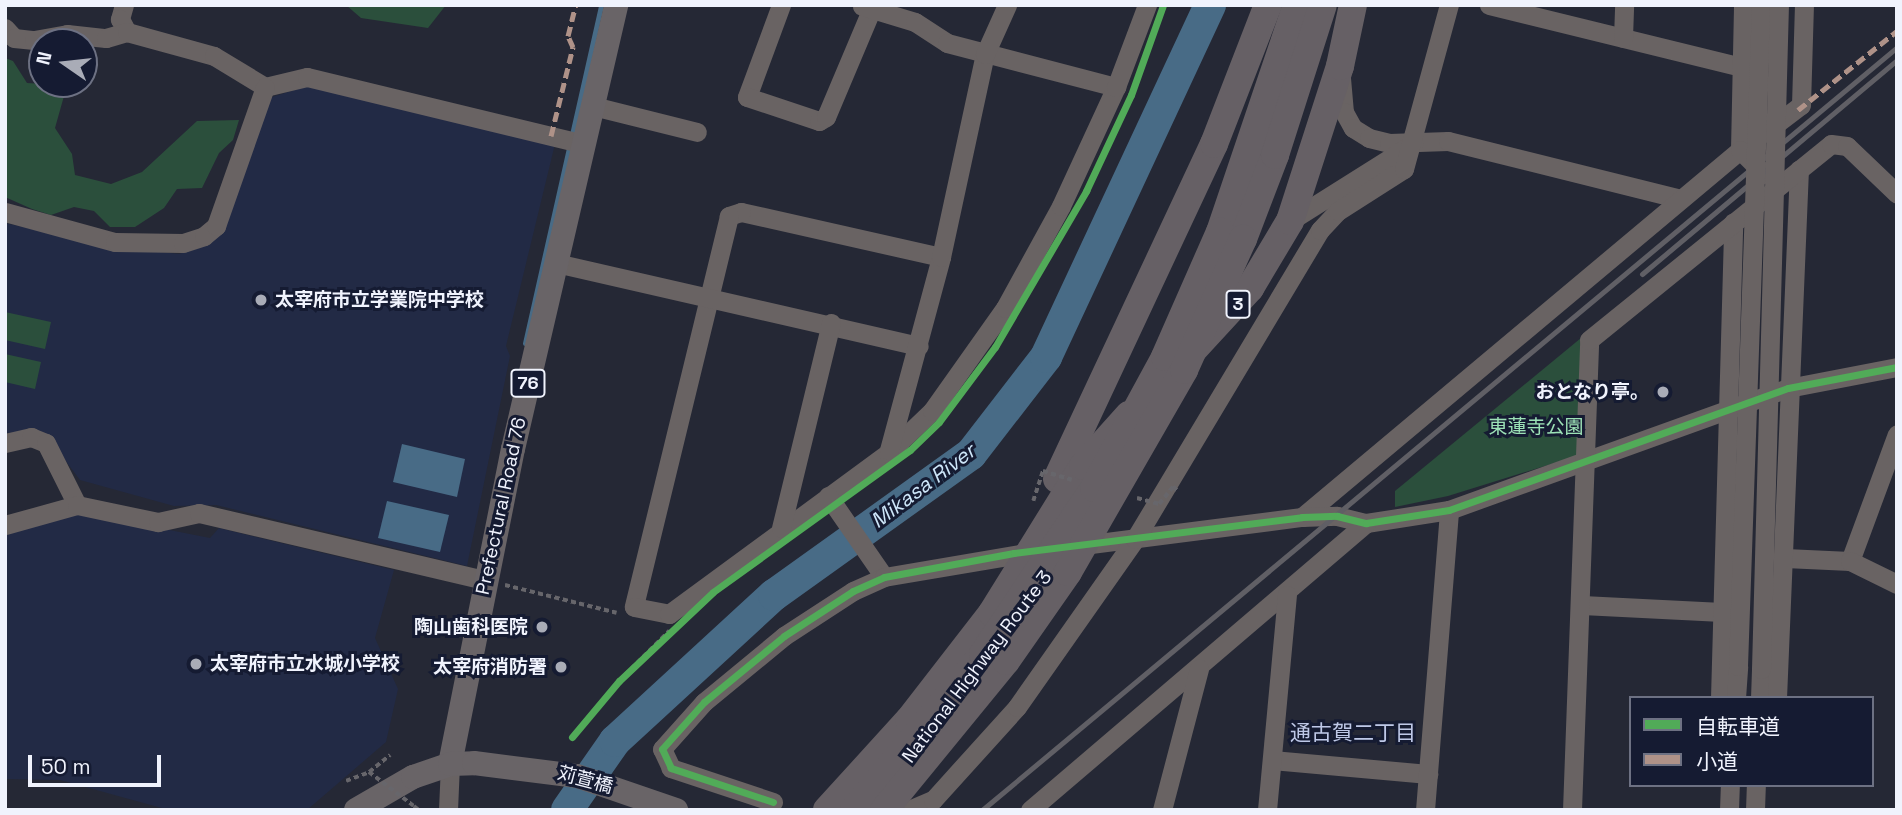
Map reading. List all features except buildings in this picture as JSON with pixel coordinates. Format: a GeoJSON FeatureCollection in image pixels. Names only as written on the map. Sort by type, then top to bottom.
{"type":"FeatureCollection","features":[{"type":"Feature","properties":{"kind":"highway","name":"3"},"geometry":{"type":"LineString","coordinates":[[1023,552],[1115,360],[1213,144],[1268,5]]}},
{"type":"Feature","properties":{"kind":"highway","name":"National Highway Route 3"},"geometry":{"type":"LineString","coordinates":[[884,810],[991,681],[1068,572],[1179,381],[1231,236],[1297,5]]}},
{"type":"Feature","properties":{"kind":"highway","name":"National Highway Route 3"},"geometry":{"type":"LineString","coordinates":[[830,809],[984,654],[1094,488],[1275,155],[1323,5]]}},
{"type":"Feature","properties":{"kind":"highway","name":"3"},"geometry":{"type":"LineString","coordinates":[[830,809],[909,720],[1098,447],[1234,308],[1290,221],[1340,66],[1353,5]]}},
{"type":"Feature","properties":{"kind":"main road","name":"Prefectural Road 76"},"geometry":{"type":"LineString","coordinates":[[450,764],[484,580],[556,263],[574,142],[593,106],[616,5]]}},
{"type":"Feature","properties":{"kind":"main road","name":"苅萱橋"},"geometry":{"type":"LineString","coordinates":[[450,764],[533,767],[577,776],[676,810]]}},
{"type":"Feature","properties":{"kind":"main road"},"geometry":{"type":"LineString","coordinates":[[356,810],[413,777],[450,764]]}},
{"type":"Feature","properties":{"kind":"street"},"geometry":{"type":"LineString","coordinates":[[124,5],[120,19],[127,33]]}},
{"type":"Feature","properties":{"kind":"street"},"geometry":{"type":"LineString","coordinates":[[781,5],[747,97],[819,121],[827,117],[867,7],[896,10],[947,43],[1116,87]]}},
{"type":"Feature","properties":{"kind":"street"},"geometry":{"type":"LineString","coordinates":[[888,453],[941,257],[985,54],[1007,5]]}},
{"type":"Feature","properties":{"kind":"street"},"geometry":{"type":"LineString","coordinates":[[941,257],[734,212],[709,296],[634,607],[669,614],[781,528],[832,503],[932,411],[1005,308],[1061,206],[1116,87],[1147,5]]}},
{"type":"Feature","properties":{"kind":"street"},"geometry":{"type":"LineString","coordinates":[[830,809],[909,810],[933,800],[1017,707],[1135,539],[1320,230],[1338,211],[1404,169],[1415,142],[1449,5]]}},
{"type":"Feature","properties":{"kind":"street"},"geometry":{"type":"LineString","coordinates":[[1489,5],[1741,68]]}},
{"type":"Feature","properties":{"kind":"street"},"geometry":{"type":"LineString","coordinates":[[1623,38],[1624,5]]}},
{"type":"Feature","properties":{"kind":"street"},"geometry":{"type":"LineString","coordinates":[[1743,5],[1740,150],[1776,187]]}},
{"type":"Feature","properties":{"kind":"street"},"geometry":{"type":"LineString","coordinates":[[1735,696],[1761,5]]}},
{"type":"Feature","properties":{"kind":"street"},"geometry":{"type":"LineString","coordinates":[[1760,696],[1779,5]]}},
{"type":"Feature","properties":{"kind":"street"},"geometry":{"type":"LineString","coordinates":[[1302,517],[1680,198],[1801,104],[1804,5]]}},
{"type":"Feature","properties":{"kind":"street"},"geometry":{"type":"LineString","coordinates":[[5,28],[14,38],[34,40],[67,34],[106,38],[127,33],[214,56],[265,87],[307,77],[574,142]]}},
{"type":"Feature","properties":{"kind":"street"},"geometry":{"type":"LineString","coordinates":[[1340,66],[1343,105],[1353,128],[1369,138],[1415,142],[1448,141],[1680,198]]}},
{"type":"Feature","properties":{"kind":"street"},"geometry":{"type":"LineString","coordinates":[[5,212],[115,242],[183,243],[204,236],[216,226],[265,87]]}},
{"type":"Feature","properties":{"kind":"street"},"geometry":{"type":"LineString","coordinates":[[593,106],[697,132]]}},
{"type":"Feature","properties":{"kind":"street"},"geometry":{"type":"LineString","coordinates":[[1290,221],[1389,163],[1415,142]]}},
{"type":"Feature","properties":{"kind":"street"},"geometry":{"type":"LineString","coordinates":[[1572,810],[1589,340],[1831,144],[1840,143],[1897,194]]}},
{"type":"Feature","properties":{"kind":"street"},"geometry":{"type":"LineString","coordinates":[[1777,696],[1785,558],[1788,388],[1799,169]]}},
{"type":"Feature","properties":{"kind":"street"},"geometry":{"type":"LineString","coordinates":[[1720,696],[1733,222]]}},
{"type":"Feature","properties":{"kind":"street"},"geometry":{"type":"LineString","coordinates":[[556,263],[831,323],[919,346]]}},
{"type":"Feature","properties":{"kind":"street"},"geometry":{"type":"LineString","coordinates":[[781,528],[831,323]]}},
{"type":"Feature","properties":{"kind":"street"},"geometry":{"type":"LineString","coordinates":[[773,802],[671,768],[662,749],[704,702],[784,636],[881,572],[1302,517],[1337,516],[1366,523],[1450,510],[1586,464],[1788,388],[1897,367]]}},
{"type":"Feature","properties":{"kind":"street"},"geometry":{"type":"LineString","coordinates":[[1850,561],[1897,433]]}},
{"type":"Feature","properties":{"kind":"street"},"geometry":{"type":"LineString","coordinates":[[5,443],[32,437],[46,443],[77,505]]}},
{"type":"Feature","properties":{"kind":"street"},"geometry":{"type":"LineString","coordinates":[[832,503],[881,572]]}},
{"type":"Feature","properties":{"kind":"street"},"geometry":{"type":"LineString","coordinates":[[5,525],[77,505],[158,522],[199,513],[484,580]]}},
{"type":"Feature","properties":{"kind":"street"},"geometry":{"type":"LineString","coordinates":[[1425,810],[1450,510]]}},
{"type":"Feature","properties":{"kind":"street"},"geometry":{"type":"LineString","coordinates":[[1030,810],[1287,595],[1366,523]]}},
{"type":"Feature","properties":{"kind":"street"},"geometry":{"type":"LineString","coordinates":[[1785,558],[1850,561],[1897,584]]}},
{"type":"Feature","properties":{"kind":"street"},"geometry":{"type":"LineString","coordinates":[[1266,810],[1287,595]]}},
{"type":"Feature","properties":{"kind":"street"},"geometry":{"type":"LineString","coordinates":[[1581,606],[1722,612]]}},
{"type":"Feature","properties":{"kind":"street"},"geometry":{"type":"LineString","coordinates":[[1162,810],[1199,668]]}},
{"type":"Feature","properties":{"kind":"street"},"geometry":{"type":"LineString","coordinates":[[1272,760],[1428,774]]}},
{"type":"Feature","properties":{"kind":"street"},"geometry":{"type":"LineString","coordinates":[[448,810],[450,764]]}},
{"type":"Feature","properties":{"kind":"street"},"geometry":{"type":"LineString","coordinates":[[1729,810],[1730,787]]}},
{"type":"Feature","properties":{"kind":"street"},"geometry":{"type":"LineString","coordinates":[[1755,810],[1756,787]]}},
{"type":"Feature","properties":{"kind":"path"},"geometry":{"type":"LineString","coordinates":[[484,580],[619,613]]}},
{"type":"Feature","properties":{"kind":"path"},"geometry":{"type":"LineString","coordinates":[[572,737],[619,681],[673,627],[660,623]]}},
{"type":"Feature","properties":{"kind":"path"},"geometry":{"type":"LineString","coordinates":[[346,781],[369,772],[390,755]]}},
{"type":"Feature","properties":{"kind":"path"},"geometry":{"type":"LineString","coordinates":[[369,772],[416,808]]}},
{"type":"Feature","properties":{"kind":"shaded area","name":"太宰府市立学業院中学校"},"geometry":{"type":"Polygon","coordinates":[[[310,85],[555,144],[506,346],[510,356],[467,566],[216,505],[174,506],[80,480],[44,432],[5,433],[5,223],[107,246],[179,254],[210,243],[269,98],[310,85]]]}},
{"type":"Feature","properties":{"kind":"shaded area"},"geometry":{"type":"Polygon","coordinates":[[[402,444],[465,459],[457,497],[393,482],[402,444]]]}},
{"type":"Feature","properties":{"kind":"shaded area"},"geometry":{"type":"Polygon","coordinates":[[[387,501],[449,515],[440,552],[378,538],[387,501]]]}},
{"type":"Feature","properties":{"kind":"shaded area","name":"太宰府市立水城小学校"},"geometry":{"type":"Polygon","coordinates":[[[78,512],[210,538],[219,528],[394,570],[375,638],[398,689],[386,742],[307,810],[169,810],[60,780],[5,779],[5,528],[78,512]]]}},
{"type":"Feature","properties":{"kind":"green space"},"geometry":{"type":"Polygon","coordinates":[[[346,5],[446,5],[428,28],[361,18],[346,5]]]}},
{"type":"Feature","properties":{"kind":"green space"},"geometry":{"type":"Polygon","coordinates":[[[5,58],[13,61],[28,83],[28,98],[63,98],[55,128],[72,154],[75,175],[111,184],[142,172],[197,121],[239,120],[233,140],[219,153],[202,188],[177,189],[164,208],[135,227],[110,227],[94,211],[74,207],[51,215],[5,197],[5,58]]]}},
{"type":"Feature","properties":{"kind":"green space"},"geometry":{"type":"Polygon","coordinates":[[[5,312],[51,322],[45,349],[5,340],[5,312]]]}},
{"type":"Feature","properties":{"kind":"green space","name":"東蓮寺公園"},"geometry":{"type":"Polygon","coordinates":[[[1581,338],[1577,456],[1448,496],[1395,507],[1395,491],[1581,338]]]}},
{"type":"Feature","properties":{"kind":"green space"},"geometry":{"type":"Polygon","coordinates":[[[5,354],[41,362],[35,389],[5,382],[5,354]]]}},
{"type":"Feature","properties":{"kind":"waterway"},"geometry":{"type":"LineString","coordinates":[[525,343],[601,5]]}},
{"type":"Feature","properties":{"kind":"waterway","name":"Mikasa River"},"geometry":{"type":"LineString","coordinates":[[567,810],[615,741],[774,595],[971,454],[1046,357],[1210,5]]}},
{"type":"Feature","properties":{"kind":"railway"},"geometry":{"type":"LineString","coordinates":[[982,810],[1897,47]]}},
{"type":"Feature","properties":{"kind":"railway"},"geometry":{"type":"LineString","coordinates":[[1642,274],[1897,60]]}},
{"type":"Feature","properties":{"kind":"marked path"},"geometry":{"type":"LineString","coordinates":[[551,136],[573,47],[568,36],[576,5]]}},
{"type":"Feature","properties":{"kind":"marked path"},"geometry":{"type":"LineString","coordinates":[[1798,110],[1897,31]]}},
{"type":"Feature","properties":{"kind":"cycle path"},"geometry":{"type":"LineString","coordinates":[[572,737],[619,681],[713,592],[910,450],[939,422],[995,347],[1086,191],[1131,95],[1163,5]]}},
{"type":"Feature","properties":{"kind":"cycle path"},"geometry":{"type":"LineString","coordinates":[[773,802],[671,768],[662,749],[704,702],[784,636],[853,591],[884,577],[1014,553],[1302,517],[1337,516],[1366,523],[1449,510],[1788,388],[1897,367]]}},
{"type":"Feature","properties":{"kind":"place","name":"太宰府市立学業院中学校"},"geometry":{"type":"Point","coordinates":[261,300]}},
{"type":"Feature","properties":{"kind":"place","name":"おとなり亭。"},"geometry":{"type":"Point","coordinates":[1663,392]}},
{"type":"Feature","properties":{"kind":"place","name":"陶山歯科医院"},"geometry":{"type":"Point","coordinates":[542,627]}},
{"type":"Feature","properties":{"kind":"place","name":"太宰府市立水城小学校"},"geometry":{"type":"Point","coordinates":[196,664]}},
{"type":"Feature","properties":{"kind":"place","name":"太宰府消防署"},"geometry":{"type":"Point","coordinates":[561,667]}},
{"type":"Feature","properties":{"kind":"district","name":"通古賀二丁目"},"geometry":{"type":"Point","coordinates":[1353,733]}}]}
